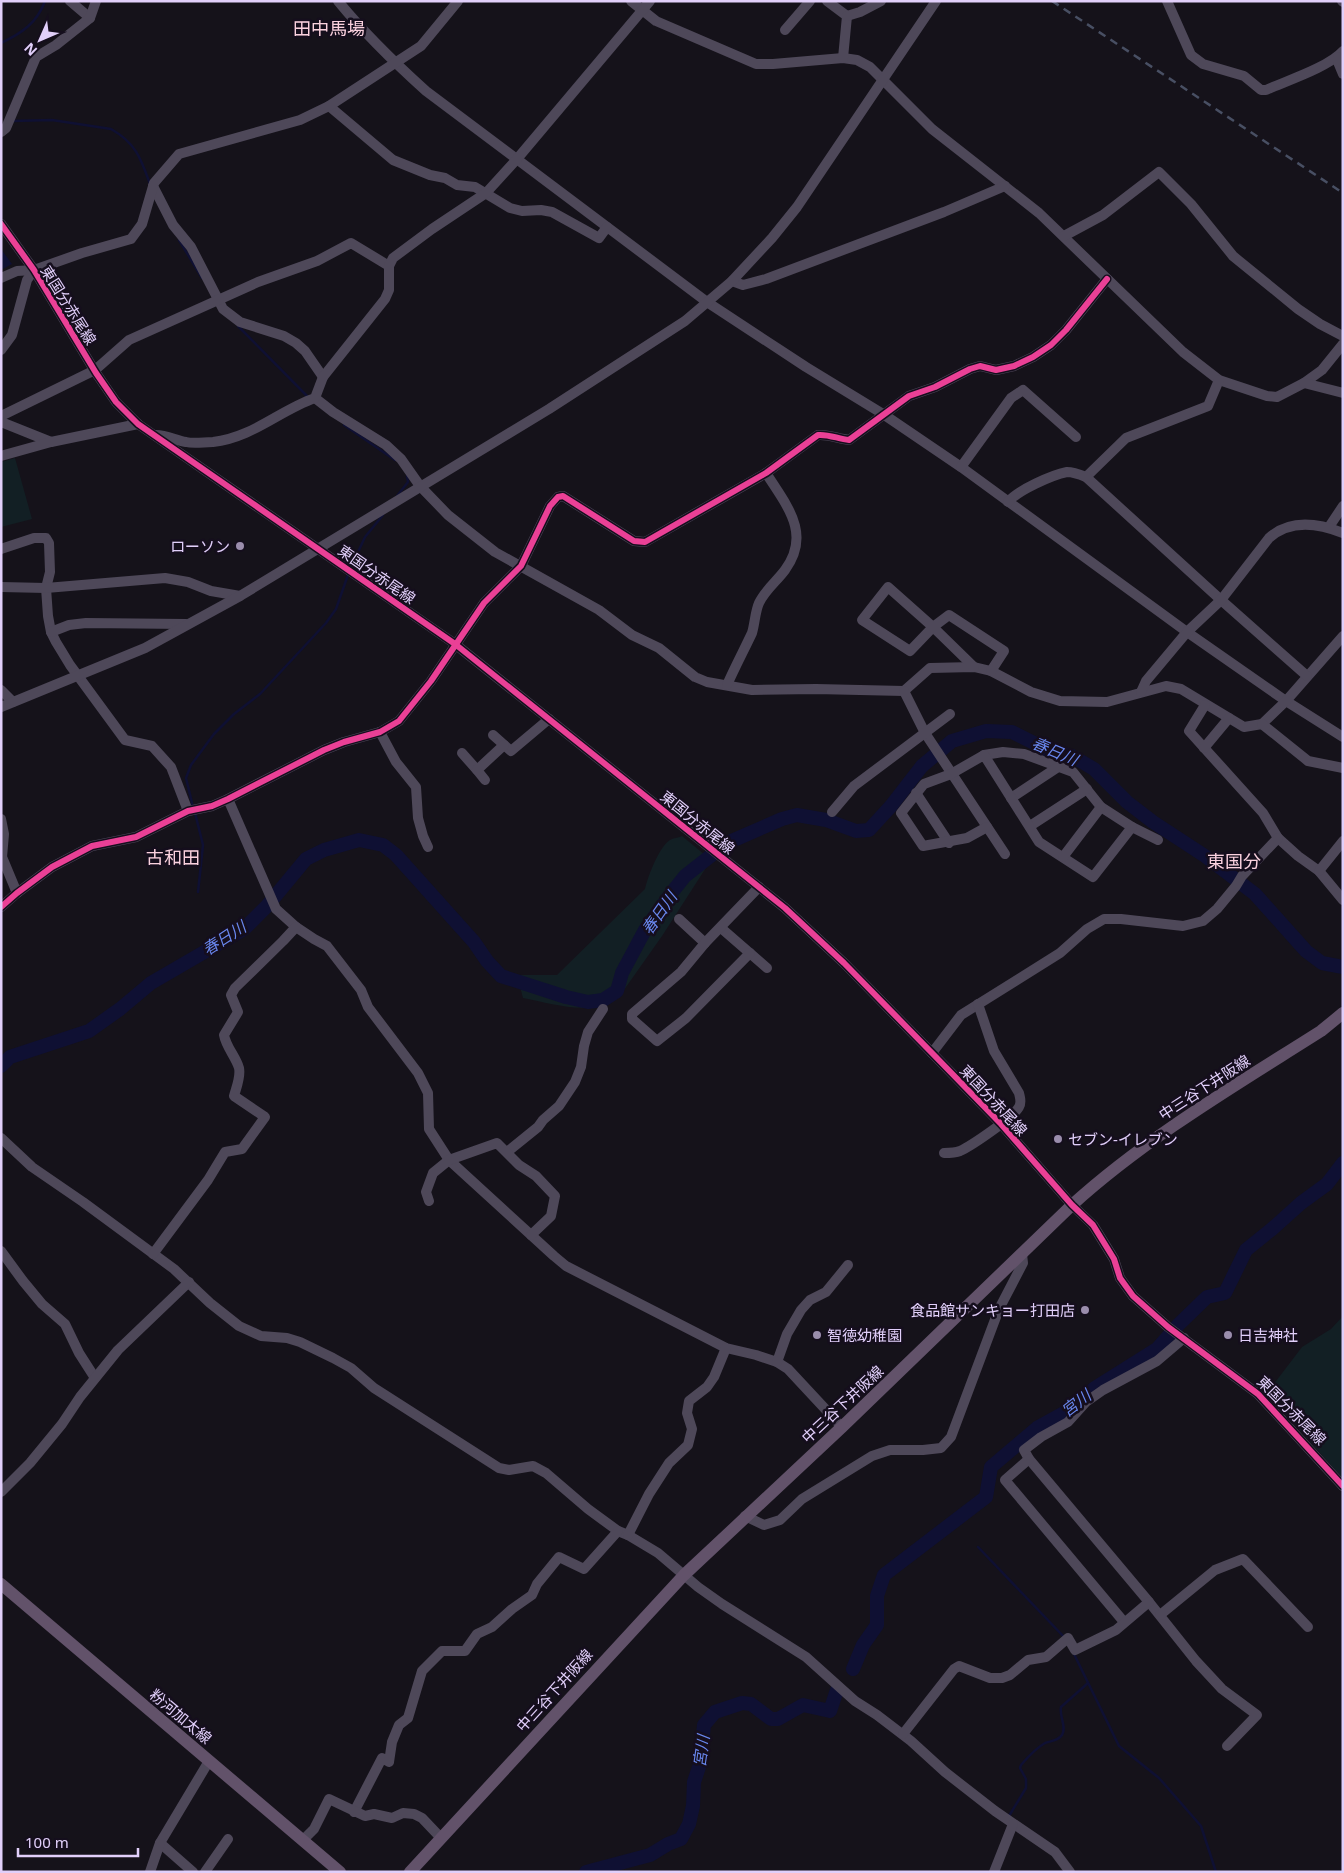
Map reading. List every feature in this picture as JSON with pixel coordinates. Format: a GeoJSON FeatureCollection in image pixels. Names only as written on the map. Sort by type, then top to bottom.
{"type":"FeatureCollection","features":[{"type":"Feature","properties":{"kind":"main road","name":"中三谷下井阪線"},"geometry":{"type":"LineString","coordinates":[[410,1872],[684,1575],[842,1427],[1072,1205],[1135,1153],[1321,1030],[1343,1013]]}},
{"type":"Feature","properties":{"kind":"main road","name":"粉河加太線"},"geometry":{"type":"LineString","coordinates":[[1,1584],[340,1872]]}},
{"type":"Feature","properties":{"kind":"street"},"geometry":{"type":"LineString","coordinates":[[70,1],[90,18]]}},
{"type":"Feature","properties":{"kind":"street"},"geometry":{"type":"LineString","coordinates":[[1,132],[6,128],[36,57],[90,18],[96,1]]}},
{"type":"Feature","properties":{"kind":"street"},"geometry":{"type":"LineString","coordinates":[[338,1],[354,22],[395,64],[426,91],[708,302],[961,466],[1187,632],[1286,701],[1343,737]]}},
{"type":"Feature","properties":{"kind":"street"},"geometry":{"type":"LineString","coordinates":[[1,278],[18,271],[34,270],[82,253],[131,239],[142,224],[153,186],[178,154],[300,120],[329,106],[421,46],[458,1]]}},
{"type":"Feature","properties":{"kind":"street"},"geometry":{"type":"LineString","coordinates":[[631,1],[656,21],[756,64],[843,58],[857,60],[870,67],[932,130],[1005,186],[1064,236],[1183,352],[1219,380],[1267,396],[1277,397],[1304,383],[1322,370],[1343,344]]}},
{"type":"Feature","properties":{"kind":"street"},"geometry":{"type":"LineString","coordinates":[[315,398],[323,377],[385,299],[389,290],[389,266],[393,258],[486,193],[650,1]]}},
{"type":"Feature","properties":{"kind":"street"},"geometry":{"type":"LineString","coordinates":[[785,30],[810,1]]}},
{"type":"Feature","properties":{"kind":"street"},"geometry":{"type":"LineString","coordinates":[[847,16],[860,12],[881,1]]}},
{"type":"Feature","properties":{"kind":"street"},"geometry":{"type":"LineString","coordinates":[[1,707],[145,648],[240,596],[549,409],[685,321],[732,281],[772,238],[797,207],[936,1]]}},
{"type":"Feature","properties":{"kind":"street"},"geometry":{"type":"LineString","coordinates":[[1167,1],[1191,55],[1203,64],[1244,76],[1261,90],[1266,90],[1340,54]]}},
{"type":"Feature","properties":{"kind":"street"},"geometry":{"type":"LineString","coordinates":[[829,2],[847,16]]}},
{"type":"Feature","properties":{"kind":"street"},"geometry":{"type":"LineString","coordinates":[[843,58],[847,16]]}},
{"type":"Feature","properties":{"kind":"street"},"geometry":{"type":"LineString","coordinates":[[1340,54],[1338,62],[1343,74]]}},
{"type":"Feature","properties":{"kind":"street"},"geometry":{"type":"LineString","coordinates":[[329,106],[393,160],[430,175],[445,178],[457,185],[475,187],[510,208],[522,211],[541,210],[552,212],[598,238],[607,227]]}},
{"type":"Feature","properties":{"kind":"street"},"geometry":{"type":"LineString","coordinates":[[1064,236],[1103,215],[1159,172],[1191,204],[1233,256],[1298,309],[1320,324],[1343,336]]}},
{"type":"Feature","properties":{"kind":"street"},"geometry":{"type":"LineString","coordinates":[[153,186],[173,225],[191,247],[223,310],[240,322],[284,336],[296,343],[305,351],[323,377]]}},
{"type":"Feature","properties":{"kind":"street"},"geometry":{"type":"LineString","coordinates":[[732,281],[744,285],[766,279],[944,212],[1005,186]]}},
{"type":"Feature","properties":{"kind":"street","name":"東国分赤尾線"},"geometry":{"type":"LineString","coordinates":[[1,224],[34,270],[116,402],[138,424],[455,644],[785,908],[844,963],[1001,1124],[1072,1205],[1093,1225],[1114,1259],[1120,1278],[1133,1296],[1168,1327],[1258,1394],[1343,1486]]}},
{"type":"Feature","properties":{"kind":"street"},"geometry":{"type":"LineString","coordinates":[[1,416],[95,370],[129,340],[258,282],[317,261],[351,243],[389,266]]}},
{"type":"Feature","properties":{"kind":"street"},"geometry":{"type":"LineString","coordinates":[[1,350],[12,335],[28,280],[34,270]]}},
{"type":"Feature","properties":{"kind":"street"},"geometry":{"type":"LineString","coordinates":[[1,907],[52,868],[92,846],[136,837],[188,811],[212,806],[228,799],[324,750],[380,732],[399,721],[431,681],[484,603],[521,566],[550,506],[558,497],[563,496],[634,541],[645,542],[766,473],[818,435],[826,434],[849,440],[909,396],[935,387],[970,368],[980,366],[996,370],[1014,366],[1032,357],[1051,345],[1066,330],[1106,279]]}},
{"type":"Feature","properties":{"kind":"street"},"geometry":{"type":"LineString","coordinates":[[1086,477],[1126,438],[1208,406],[1219,380]]}},
{"type":"Feature","properties":{"kind":"street"},"geometry":{"type":"LineString","coordinates":[[1304,383],[1343,393]]}},
{"type":"Feature","properties":{"kind":"street"},"geometry":{"type":"LineString","coordinates":[[961,466],[1011,398],[1023,390],[1076,437]]}},
{"type":"Feature","properties":{"kind":"street"},"geometry":{"type":"LineString","coordinates":[[315,398],[333,412],[386,445],[401,459],[420,486],[448,515],[496,552],[599,610],[632,635],[659,648],[695,677],[707,682],[752,690],[904,691],[930,668],[974,667],[991,671],[1031,692],[1060,701],[1107,702],[1166,686],[1181,689],[1244,727],[1262,724],[1286,701],[1343,636]]}},
{"type":"Feature","properties":{"kind":"street"},"geometry":{"type":"LineString","coordinates":[[154,435],[164,435],[187,442],[227,439],[257,429],[300,403],[315,398]]}},
{"type":"Feature","properties":{"kind":"street"},"geometry":{"type":"LineString","coordinates":[[1,422],[51,442]]}},
{"type":"Feature","properties":{"kind":"street"},"geometry":{"type":"LineString","coordinates":[[1,456],[51,442],[138,424]]}},
{"type":"Feature","properties":{"kind":"street"},"geometry":{"type":"LineString","coordinates":[[1008,502],[1013,496],[1047,479],[1069,472],[1086,477],[1307,676]]}},
{"type":"Feature","properties":{"kind":"street"},"geometry":{"type":"LineString","coordinates":[[727,685],[752,631],[758,604],[764,594],[785,571],[793,558],[798,543],[794,519],[766,473]]}},
{"type":"Feature","properties":{"kind":"street"},"geometry":{"type":"LineString","coordinates":[[1329,527],[1343,506]]}},
{"type":"Feature","properties":{"kind":"street"},"geometry":{"type":"LineString","coordinates":[[1141,692],[1146,682],[1187,632],[1221,600],[1269,538],[1276,532],[1302,524],[1329,527],[1343,533]]}},
{"type":"Feature","properties":{"kind":"street"},"geometry":{"type":"LineString","coordinates":[[1,549],[34,538],[46,538],[49,542],[50,572],[46,588],[51,632],[78,677],[125,740],[152,746],[171,767],[188,811]]}},
{"type":"Feature","properties":{"kind":"street"},"geometry":{"type":"LineString","coordinates":[[1,587],[46,588],[165,578],[188,582],[211,591],[240,596]]}},
{"type":"Feature","properties":{"kind":"street"},"geometry":{"type":"LineString","coordinates":[[974,667],[934,627],[888,587],[862,620],[910,651],[934,627],[949,615],[1004,650],[991,671]]}},
{"type":"Feature","properties":{"kind":"street"},"geometry":{"type":"LineString","coordinates":[[51,632],[69,625],[86,623],[188,624]]}},
{"type":"Feature","properties":{"kind":"street"},"geometry":{"type":"LineString","coordinates":[[1,690],[12,702]]}},
{"type":"Feature","properties":{"kind":"street"},"geometry":{"type":"LineString","coordinates":[[904,691],[925,733],[1005,854]]}},
{"type":"Feature","properties":{"kind":"street"},"geometry":{"type":"LineString","coordinates":[[1205,705],[1189,731],[1263,813],[1278,838],[1298,856],[1319,870],[1343,900]]}},
{"type":"Feature","properties":{"kind":"street"},"geometry":{"type":"LineString","coordinates":[[832,812],[854,786],[950,714]]}},
{"type":"Feature","properties":{"kind":"street"},"geometry":{"type":"LineString","coordinates":[[1204,748],[1229,718]]}},
{"type":"Feature","properties":{"kind":"street"},"geometry":{"type":"LineString","coordinates":[[492,735],[511,751],[549,719]]}},
{"type":"Feature","properties":{"kind":"street"},"geometry":{"type":"LineString","coordinates":[[1262,724],[1308,761],[1343,768]]}},
{"type":"Feature","properties":{"kind":"street"},"geometry":{"type":"LineString","coordinates":[[380,732],[396,762],[416,787],[418,818],[428,847]]}},
{"type":"Feature","properties":{"kind":"street"},"geometry":{"type":"LineString","coordinates":[[477,770],[504,745]]}},
{"type":"Feature","properties":{"kind":"street"},"geometry":{"type":"LineString","coordinates":[[987,827],[967,838],[949,843],[923,846],[900,813],[924,784],[949,771],[984,755],[1003,752],[1024,754],[1073,772],[1101,807],[1132,827],[1158,840]]}},
{"type":"Feature","properties":{"kind":"street"},"geometry":{"type":"LineString","coordinates":[[462,753],[485,780]]}},
{"type":"Feature","properties":{"kind":"street"},"geometry":{"type":"LineString","coordinates":[[984,755],[1040,842],[1094,877],[1132,827]]}},
{"type":"Feature","properties":{"kind":"street"},"geometry":{"type":"LineString","coordinates":[[1011,798],[1058,767]]}},
{"type":"Feature","properties":{"kind":"street"},"geometry":{"type":"LineString","coordinates":[[1030,826],[1087,789]]}},
{"type":"Feature","properties":{"kind":"street"},"geometry":{"type":"LineString","coordinates":[[916,793],[949,843]]}},
{"type":"Feature","properties":{"kind":"street"},"geometry":{"type":"LineString","coordinates":[[228,799],[276,909],[296,926],[327,946],[361,990],[368,1007],[418,1073],[428,1092],[429,1129],[448,1160],[566,1266],[726,1348],[777,1362],[788,1369],[842,1427]]}},
{"type":"Feature","properties":{"kind":"street"},"geometry":{"type":"LineString","coordinates":[[1063,857],[1101,807]]}},
{"type":"Feature","properties":{"kind":"street"},"geometry":{"type":"LineString","coordinates":[[1,819],[4,834],[2,857],[17,893]]}},
{"type":"Feature","properties":{"kind":"street"},"geometry":{"type":"LineString","coordinates":[[932,1053],[961,1015],[1060,953],[1087,929],[1104,919],[1121,919],[1183,926],[1203,921],[1217,908],[1242,876],[1278,838]]}},
{"type":"Feature","properties":{"kind":"street"},"geometry":{"type":"LineString","coordinates":[[1319,870],[1343,841]]}},
{"type":"Feature","properties":{"kind":"street"},"geometry":{"type":"LineString","coordinates":[[750,953],[686,1018],[657,1041],[632,1019],[632,1014],[680,972],[759,887]]}},
{"type":"Feature","properties":{"kind":"street"},"geometry":{"type":"LineString","coordinates":[[679,919],[705,943]]}},
{"type":"Feature","properties":{"kind":"street"},"geometry":{"type":"LineString","coordinates":[[154,1254],[226,1152],[242,1149],[265,1117],[234,1096],[239,1069],[225,1043],[224,1035],[238,1012],[230,995],[234,988],[296,926]]}},
{"type":"Feature","properties":{"kind":"street"},"geometry":{"type":"LineString","coordinates":[[721,928],[767,968]]}},
{"type":"Feature","properties":{"kind":"street"},"geometry":{"type":"LineString","coordinates":[[944,1153],[961,1151],[1001,1124],[1016,1112],[1020,1105],[1021,1099],[994,1051],[978,1004]]}},
{"type":"Feature","properties":{"kind":"street"},"geometry":{"type":"LineString","coordinates":[[507,1152],[538,1127],[564,1099],[575,1082],[581,1067],[588,1032],[603,1009]]}},
{"type":"Feature","properties":{"kind":"street"},"geometry":{"type":"LineString","coordinates":[[1,1138],[32,1167],[154,1254],[239,1326],[261,1336],[287,1338],[300,1342],[333,1358],[351,1368],[374,1388],[494,1466],[509,1470],[533,1466],[546,1473],[588,1509],[623,1533],[658,1553],[722,1604],[806,1657],[855,1701],[903,1734],[945,1772],[1013,1824],[1055,1852],[1070,1872]]}},
{"type":"Feature","properties":{"kind":"street"},"geometry":{"type":"LineString","coordinates":[[429,1201],[426,1192],[433,1173],[448,1160],[496,1143],[519,1165],[536,1176],[555,1196],[551,1216],[531,1235]]}},
{"type":"Feature","properties":{"kind":"street"},"geometry":{"type":"LineString","coordinates":[[1,1251],[23,1282],[42,1304],[65,1324],[95,1378]]}},
{"type":"Feature","properties":{"kind":"street"},"geometry":{"type":"LineString","coordinates":[[745,1516],[764,1525],[780,1520],[802,1499],[872,1456],[890,1450],[941,1448],[950,1436],[999,1309],[1023,1263],[1022,1254]]}},
{"type":"Feature","properties":{"kind":"street"},"geometry":{"type":"LineString","coordinates":[[777,1362],[787,1334],[801,1310],[810,1300],[826,1292],[848,1265]]}},
{"type":"Feature","properties":{"kind":"street"},"geometry":{"type":"LineString","coordinates":[[1,1492],[30,1463],[118,1350],[189,1282]]}},
{"type":"Feature","properties":{"kind":"street"},"geometry":{"type":"LineString","coordinates":[[1181,1336],[1157,1361],[1103,1390],[1086,1402],[1068,1422],[1041,1437],[1024,1450],[1029,1459],[1196,1661],[1222,1689],[1257,1715],[1227,1746]]}},
{"type":"Feature","properties":{"kind":"street"},"geometry":{"type":"LineString","coordinates":[[354,1812],[382,1758],[389,1762],[392,1742],[399,1725],[408,1718],[422,1671],[442,1651],[465,1651],[477,1634],[492,1627],[512,1609],[532,1596],[537,1584],[559,1557],[584,1569],[623,1533],[669,1463],[688,1445],[692,1428],[687,1413],[689,1401],[707,1387],[714,1377],[726,1348]]}},
{"type":"Feature","properties":{"kind":"street"},"geometry":{"type":"LineString","coordinates":[[1029,1459],[1005,1480],[1124,1622]]}},
{"type":"Feature","properties":{"kind":"street"},"geometry":{"type":"LineString","coordinates":[[1160,1616],[1215,1570],[1244,1559],[1308,1627]]}},
{"type":"Feature","properties":{"kind":"street"},"geometry":{"type":"LineString","coordinates":[[903,1734],[954,1669],[959,1666],[990,1678],[1002,1678],[1010,1675],[1028,1660],[1046,1658],[1068,1638],[1075,1650],[1116,1630],[1149,1602]]}},
{"type":"Feature","properties":{"kind":"street"},"geometry":{"type":"LineString","coordinates":[[150,1872],[160,1843],[209,1761]]}},
{"type":"Feature","properties":{"kind":"street"},"geometry":{"type":"LineString","coordinates":[[303,1840],[314,1829],[329,1798],[365,1816],[374,1814],[392,1818],[403,1813],[414,1814],[422,1818],[441,1838]]}},
{"type":"Feature","properties":{"kind":"street"},"geometry":{"type":"LineString","coordinates":[[994,1872],[1013,1824]]}},
{"type":"Feature","properties":{"kind":"street"},"geometry":{"type":"LineString","coordinates":[[205,1872],[228,1839]]}},
{"type":"Feature","properties":{"kind":"street"},"geometry":{"type":"LineString","coordinates":[[160,1843],[193,1872]]}},
{"type":"Feature","properties":{"kind":"shaded area"},"geometry":{"type":"Polygon","coordinates":[[[1,249],[12,264],[1,270],[1,249]]]}},
{"type":"Feature","properties":{"kind":"shaded area"},"geometry":{"type":"Polygon","coordinates":[[[15,458],[32,519],[1,527],[1,462],[15,458]]]}},
{"type":"Feature","properties":{"kind":"shaded area"},"geometry":{"type":"Polygon","coordinates":[[[682,836],[711,860],[662,936],[619,997],[608,1003],[584,1008],[560,1006],[523,998],[517,975],[557,975],[645,889],[651,870],[662,849],[670,840],[682,836]]]}},
{"type":"Feature","properties":{"kind":"shaded area"},"geometry":{"type":"Polygon","coordinates":[[[1343,1316],[1343,1479],[1267,1393],[1302,1347],[1331,1329],[1343,1316]]]}},
{"type":"Feature","properties":{"kind":"waterway"},"geometry":{"type":"LineString","coordinates":[[1,43],[28,26],[38,15],[45,1]]}},
{"type":"Feature","properties":{"kind":"waterway"},"geometry":{"type":"LineString","coordinates":[[12,121],[52,120],[111,129],[132,146],[144,167],[150,184]]}},
{"type":"Feature","properties":{"kind":"waterway"},"geometry":{"type":"LineString","coordinates":[[179,240],[202,278]]}},
{"type":"Feature","properties":{"kind":"waterway"},"geometry":{"type":"LineString","coordinates":[[238,326],[308,397]]}},
{"type":"Feature","properties":{"kind":"waterway"},"geometry":{"type":"LineString","coordinates":[[344,425],[395,460]]}},
{"type":"Feature","properties":{"kind":"waterway"},"geometry":{"type":"LineString","coordinates":[[397,496],[408,482],[407,476]]}},
{"type":"Feature","properties":{"kind":"waterway"},"geometry":{"type":"LineString","coordinates":[[351,567],[365,537],[383,515]]}},
{"type":"Feature","properties":{"kind":"waterway"},"geometry":{"type":"LineString","coordinates":[[193,807],[186,778],[191,765],[214,734],[234,714],[260,694],[326,623],[336,609],[349,572]]}},
{"type":"Feature","properties":{"kind":"waterway","name":"春日川"},"geometry":{"type":"LineString","coordinates":[[1,1066],[10,1057],[89,1031],[120,1009],[151,983],[244,929],[267,906],[306,859],[324,850],[359,840],[383,845],[396,855],[474,942],[487,961],[501,976],[566,997],[588,1002],[603,1000],[617,991],[622,973],[645,930],[673,891],[685,876],[727,843],[782,819],[797,815],[826,820],[856,831],[869,830],[891,806],[922,766],[952,741],[986,731],[1012,732],[1054,753],[1072,756],[1094,769],[1127,802],[1153,822],[1205,856],[1255,894],[1306,951],[1322,963],[1343,967]]}},
{"type":"Feature","properties":{"kind":"waterway"},"geometry":{"type":"LineString","coordinates":[[195,813],[203,845],[198,892]]}},
{"type":"Feature","properties":{"kind":"waterway","name":"宮川"},"geometry":{"type":"LineString","coordinates":[[853,1669],[863,1645],[877,1625],[877,1596],[884,1575],[986,1497],[991,1467],[1037,1428],[1066,1412],[1095,1388],[1157,1349],[1207,1297],[1225,1293],[1246,1250],[1301,1203],[1327,1184],[1343,1163]]}},
{"type":"Feature","properties":{"kind":"waterway"},"geometry":{"type":"LineString","coordinates":[[978,1547],[1065,1638]]}},
{"type":"Feature","properties":{"kind":"waterway"},"geometry":{"type":"LineString","coordinates":[[1073,1652],[1119,1746],[1159,1778],[1201,1826],[1216,1872]]}},
{"type":"Feature","properties":{"kind":"waterway"},"geometry":{"type":"LineString","coordinates":[[1009,1816],[1026,1788],[1026,1779],[1020,1768],[1021,1765],[1042,1745],[1056,1740],[1062,1735],[1064,1729],[1061,1707],[1088,1683]]}},
{"type":"Feature","properties":{"kind":"waterway","name":"宮川"},"geometry":{"type":"LineString","coordinates":[[586,1872],[650,1855],[668,1844],[681,1839],[689,1824],[693,1806],[694,1782],[700,1764],[704,1725],[715,1712],[742,1703],[751,1704],[771,1719],[778,1719],[803,1705],[830,1711],[837,1690]]}},
{"type":"Feature","properties":{"kind":"railway"},"geometry":{"type":"LineString","coordinates":[[1052,1],[1343,193]]}},
{"type":"Feature","properties":{"kind":"cycle path"},"geometry":{"type":"LineString","coordinates":[[1,224],[34,270],[96,373],[116,402],[138,424],[455,644],[785,908],[844,963],[1001,1124],[1072,1205],[1093,1225],[1114,1259],[1120,1278],[1133,1296],[1168,1327],[1258,1394],[1343,1486]]}},
{"type":"Feature","properties":{"kind":"cycle path"},"geometry":{"type":"LineString","coordinates":[[1,907],[52,867],[92,846],[136,837],[188,811],[212,806],[228,799],[324,750],[380,732],[399,721],[431,681],[484,603],[521,566],[550,506],[558,497],[563,496],[634,541],[645,542],[766,473],[818,435],[849,440],[909,396],[935,387],[970,369],[980,366],[996,370],[1014,366],[1033,357],[1051,345],[1066,330],[1107,279]]}},
{"type":"Feature","properties":{"kind":"place","name":"ローソン"},"geometry":{"type":"Point","coordinates":[240,546]}},
{"type":"Feature","properties":{"kind":"place","name":"セブン-イレブン"},"geometry":{"type":"Point","coordinates":[1058,1139]}},
{"type":"Feature","properties":{"kind":"place","name":"食品館サンキョー打田店"},"geometry":{"type":"Point","coordinates":[1085,1310]}},
{"type":"Feature","properties":{"kind":"place","name":"智徳幼稚園"},"geometry":{"type":"Point","coordinates":[817,1335]}},
{"type":"Feature","properties":{"kind":"place","name":"日吉神社"},"geometry":{"type":"Point","coordinates":[1228,1335]}},
{"type":"Feature","properties":{"kind":"district","name":"田中馬場"},"geometry":{"type":"Point","coordinates":[329,28]}},
{"type":"Feature","properties":{"kind":"district","name":"古和田"},"geometry":{"type":"Point","coordinates":[173,857]}},
{"type":"Feature","properties":{"kind":"district","name":"東国分"},"geometry":{"type":"Point","coordinates":[1234,861]}}]}
